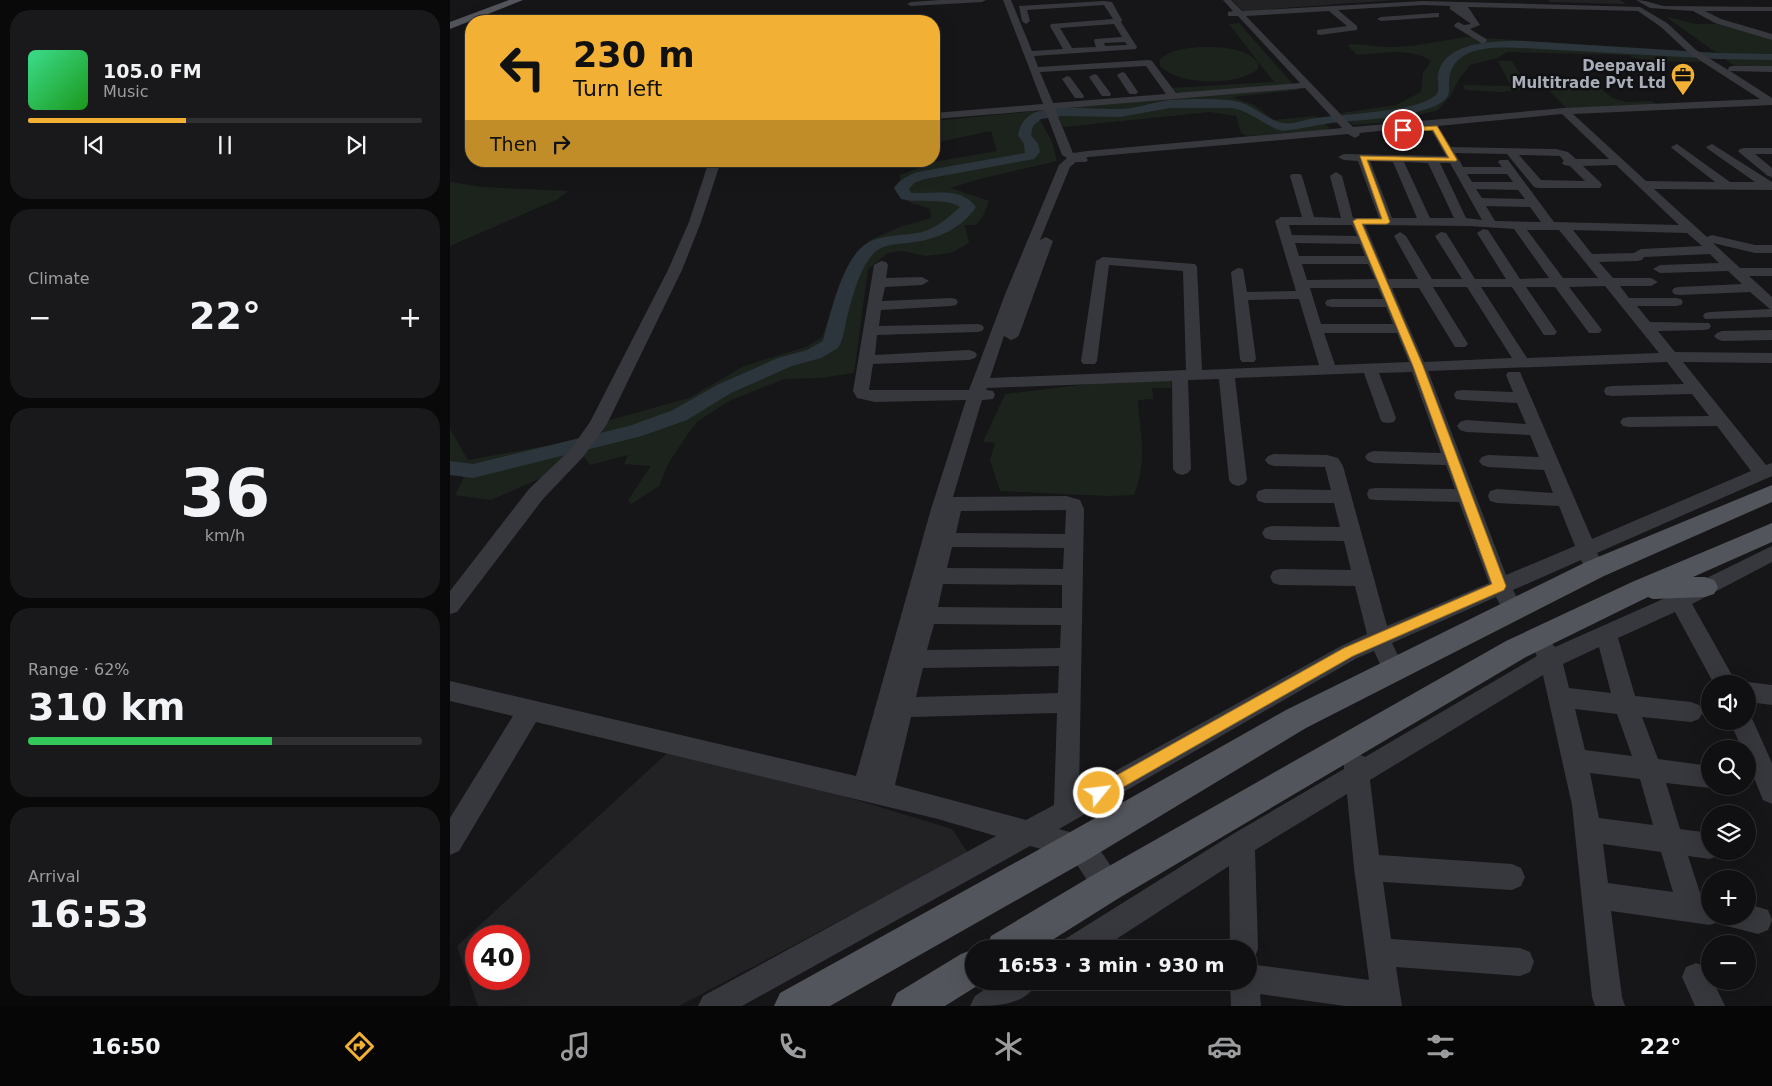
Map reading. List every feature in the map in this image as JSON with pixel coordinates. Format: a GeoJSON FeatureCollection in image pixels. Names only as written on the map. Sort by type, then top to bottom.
{"type":"FeatureCollection","features":[{"type":"Feature","properties":{"kind":"main road"},"geometry":{"type":"LineString","coordinates":[[450,19],[500,0]]}},
{"type":"Feature","properties":{"kind":"main road"},"geometry":{"type":"LineString","coordinates":[[479,15],[518,0]]}},
{"type":"Feature","properties":{"kind":"main road"},"geometry":{"type":"LineString","coordinates":[[450,26],[465,20]]}},
{"type":"Feature","properties":{"kind":"main road"},"geometry":{"type":"LineString","coordinates":[[793,1006],[1077,847],[1296,720],[1394,670],[1506,598],[1769,478]]}},
{"type":"Feature","properties":{"kind":"main road"},"geometry":{"type":"LineString","coordinates":[[1019,940],[1107,886],[1516,649],[1544,649],[1641,589],[1772,532]]}},
{"type":"Feature","properties":{"kind":"main road"},"geometry":{"type":"LineString","coordinates":[[1641,589],[1705,587]]}},
{"type":"Feature","properties":{"kind":"main road"},"geometry":{"type":"LineString","coordinates":[[910,1006],[965,972]]}},
{"type":"Feature","properties":{"kind":"street"},"geometry":{"type":"LineString","coordinates":[[912,4],[982,0]]}},
{"type":"Feature","properties":{"kind":"street"},"geometry":{"type":"LineString","coordinates":[[1068,0],[1008,2],[1054,124],[1068,155],[1078,159]]}},
{"type":"Feature","properties":{"kind":"street"},"geometry":{"type":"LineString","coordinates":[[1221,0],[1237,13],[1328,5],[1354,28],[1320,32]]}},
{"type":"Feature","properties":{"kind":"street"},"geometry":{"type":"LineString","coordinates":[[1227,0],[1345,130],[1435,128],[1510,151],[1560,152],[1596,185],[1540,184],[1510,151]]}},
{"type":"Feature","properties":{"kind":"street"},"geometry":{"type":"LineString","coordinates":[[1295,0],[1301,8]]}},
{"type":"Feature","properties":{"kind":"street"},"geometry":{"type":"LineString","coordinates":[[1630,0],[1664,25],[1693,52],[1723,67],[1772,100]]}},
{"type":"Feature","properties":{"kind":"street"},"geometry":{"type":"LineString","coordinates":[[1732,0],[1764,17]]}},
{"type":"Feature","properties":{"kind":"street"},"geometry":{"type":"LineString","coordinates":[[1753,0],[1772,9]]}},
{"type":"Feature","properties":{"kind":"street"},"geometry":{"type":"LineString","coordinates":[[1357,4],[1384,1],[1419,2],[1484,42]]}},
{"type":"Feature","properties":{"kind":"street"},"geometry":{"type":"LineString","coordinates":[[1237,13],[1328,5],[1449,1],[1639,5],[1652,8],[1664,4],[1694,3],[1726,8],[1772,9]]}},
{"type":"Feature","properties":{"kind":"street"},"geometry":{"type":"LineString","coordinates":[[1014,18],[1026,19],[1022,9],[1026,8],[1107,3],[1133,47],[1066,53],[1027,54]]}},
{"type":"Feature","properties":{"kind":"street"},"geometry":{"type":"LineString","coordinates":[[1694,3],[1714,20],[1772,37]]}},
{"type":"Feature","properties":{"kind":"street"},"geometry":{"type":"LineString","coordinates":[[1357,4],[1392,28]]}},
{"type":"Feature","properties":{"kind":"street"},"geometry":{"type":"LineString","coordinates":[[1396,4],[1429,25]]}},
{"type":"Feature","properties":{"kind":"street"},"geometry":{"type":"LineString","coordinates":[[1652,8],[1657,14],[1686,34],[1723,67],[1772,100]]}},
{"type":"Feature","properties":{"kind":"street"},"geometry":{"type":"LineString","coordinates":[[1726,8],[1742,16]]}},
{"type":"Feature","properties":{"kind":"street"},"geometry":{"type":"LineString","coordinates":[[1380,19],[1436,15]]}},
{"type":"Feature","properties":{"kind":"street"},"geometry":{"type":"LineString","coordinates":[[1018,29],[1116,21],[1119,24]]}},
{"type":"Feature","properties":{"kind":"street"},"geometry":{"type":"LineString","coordinates":[[1464,28],[1476,26],[1474,22]]}},
{"type":"Feature","properties":{"kind":"street"},"geometry":{"type":"LineString","coordinates":[[1045,27],[1066,53],[1072,68],[1080,78]]}},
{"type":"Feature","properties":{"kind":"street"},"geometry":{"type":"LineString","coordinates":[[1740,28],[1772,29]]}},
{"type":"Feature","properties":{"kind":"street"},"geometry":{"type":"LineString","coordinates":[[1085,50],[1096,66]]}},
{"type":"Feature","properties":{"kind":"street"},"geometry":{"type":"LineString","coordinates":[[1034,70],[1149,63],[1173,96]]}},
{"type":"Feature","properties":{"kind":"street"},"geometry":{"type":"LineString","coordinates":[[1723,67],[1772,69]]}},
{"type":"Feature","properties":{"kind":"street"},"geometry":{"type":"LineString","coordinates":[[1038,81],[1157,73]]}},
{"type":"Feature","properties":{"kind":"street"},"geometry":{"type":"LineString","coordinates":[[1108,76],[1133,92]]}},
{"type":"Feature","properties":{"kind":"street"},"geometry":{"type":"LineString","coordinates":[[1106,94],[1108,76]]}},
{"type":"Feature","properties":{"kind":"street"},"geometry":{"type":"LineString","coordinates":[[1761,78],[1772,78]]}},
{"type":"Feature","properties":{"kind":"street"},"geometry":{"type":"LineString","coordinates":[[1060,80],[1079,96]]}},
{"type":"Feature","properties":{"kind":"street"},"geometry":{"type":"LineString","coordinates":[[940,116],[1304,85]]}},
{"type":"Feature","properties":{"kind":"street"},"geometry":{"type":"LineString","coordinates":[[872,791],[940,510],[987,386],[1027,255],[1066,166],[1088,154],[1345,130],[1772,100]]}},
{"type":"Feature","properties":{"kind":"street"},"geometry":{"type":"LineString","coordinates":[[1454,161],[1468,138],[1566,113]]}},
{"type":"Feature","properties":{"kind":"street"},"geometry":{"type":"LineString","coordinates":[[1566,113],[1690,229],[1712,245],[1733,270],[1762,292],[1772,305]]}},
{"type":"Feature","properties":{"kind":"street"},"geometry":{"type":"LineString","coordinates":[[1435,128],[1478,202],[1487,229],[1516,283],[1549,332]]}},
{"type":"Feature","properties":{"kind":"street"},"geometry":{"type":"LineString","coordinates":[[1677,147],[1728,186]]}},
{"type":"Feature","properties":{"kind":"street"},"geometry":{"type":"LineString","coordinates":[[1712,147],[1770,186]]}},
{"type":"Feature","properties":{"kind":"street"},"geometry":{"type":"LineString","coordinates":[[1769,153],[1744,152],[1772,174]]}},
{"type":"Feature","properties":{"kind":"street"},"geometry":{"type":"LineString","coordinates":[[1344,157],[1432,159],[1507,167],[1520,162],[1619,162]]}},
{"type":"Feature","properties":{"kind":"street"},"geometry":{"type":"LineString","coordinates":[[1363,158],[1387,222]]}},
{"type":"Feature","properties":{"kind":"street"},"geometry":{"type":"LineString","coordinates":[[1397,158],[1425,222]]}},
{"type":"Feature","properties":{"kind":"street"},"geometry":{"type":"LineString","coordinates":[[1008,345],[1038,261],[1078,159]]}},
{"type":"Feature","properties":{"kind":"street"},"geometry":{"type":"LineString","coordinates":[[1432,159],[1462,222]]}},
{"type":"Feature","properties":{"kind":"street"},"geometry":{"type":"LineString","coordinates":[[450,606],[536,494],[577,453],[591,434],[626,370],[675,270],[696,222],[714,167]]}},
{"type":"Feature","properties":{"kind":"street"},"geometry":{"type":"LineString","coordinates":[[1507,167],[1534,203],[1556,226],[1572,238],[1589,258],[1671,357],[1720,421],[1769,478]]}},
{"type":"Feature","properties":{"kind":"street"},"geometry":{"type":"LineString","coordinates":[[1296,176],[1309,221]]}},
{"type":"Feature","properties":{"kind":"street"},"geometry":{"type":"LineString","coordinates":[[713,1006],[1349,652],[1379,638],[1506,598],[1418,366],[1365,240],[1352,221],[1336,176]]}},
{"type":"Feature","properties":{"kind":"street"},"geometry":{"type":"LineString","coordinates":[[1643,184],[1770,186]]}},
{"type":"Feature","properties":{"kind":"street"},"geometry":{"type":"LineString","coordinates":[[1468,185],[1521,186]]}},
{"type":"Feature","properties":{"kind":"street"},"geometry":{"type":"LineString","coordinates":[[1478,202],[1534,203]]}},
{"type":"Feature","properties":{"kind":"street"},"geometry":{"type":"LineString","coordinates":[[1330,371],[1281,221],[1462,222],[1487,229],[1517,225],[1690,229]]}},
{"type":"Feature","properties":{"kind":"street"},"geometry":{"type":"LineString","coordinates":[[1517,225],[1594,330]]}},
{"type":"Feature","properties":{"kind":"street"},"geometry":{"type":"LineString","coordinates":[[1400,236],[1460,344]]}},
{"type":"Feature","properties":{"kind":"street"},"geometry":{"type":"LineString","coordinates":[[1441,236],[1470,283],[1518,369],[1524,398],[1590,559]]}},
{"type":"Feature","properties":{"kind":"street"},"geometry":{"type":"LineString","coordinates":[[1572,238],[1618,238]]}},
{"type":"Feature","properties":{"kind":"street"},"geometry":{"type":"LineString","coordinates":[[1288,239],[1365,240]]}},
{"type":"Feature","properties":{"kind":"street"},"geometry":{"type":"LineString","coordinates":[[1589,258],[1639,255],[1712,245],[1772,249]]}},
{"type":"Feature","properties":{"kind":"street"},"geometry":{"type":"LineString","coordinates":[[1294,260],[1373,260]]}},
{"type":"Feature","properties":{"kind":"street"},"geometry":{"type":"LineString","coordinates":[[1089,361],[1103,262],[1190,267],[1182,470]]}},
{"type":"Feature","properties":{"kind":"street"},"geometry":{"type":"LineString","coordinates":[[881,265],[861,391],[868,396],[987,386],[1370,368],[1418,366],[1518,369],[1671,357],[1772,358]]}},
{"type":"Feature","properties":{"kind":"street"},"geometry":{"type":"LineString","coordinates":[[1660,269],[1772,272]]}},
{"type":"Feature","properties":{"kind":"street"},"geometry":{"type":"LineString","coordinates":[[1238,272],[1248,359]]}},
{"type":"Feature","properties":{"kind":"street"},"geometry":{"type":"LineString","coordinates":[[878,283],[922,281]]}},
{"type":"Feature","properties":{"kind":"street"},"geometry":{"type":"LineString","coordinates":[[1240,296],[1383,283],[1651,282]]}},
{"type":"Feature","properties":{"kind":"street"},"geometry":{"type":"LineString","coordinates":[[1625,302],[1678,296],[1762,292]]}},
{"type":"Feature","properties":{"kind":"street"},"geometry":{"type":"LineString","coordinates":[[874,306],[951,302]]}},
{"type":"Feature","properties":{"kind":"street"},"geometry":{"type":"LineString","coordinates":[[1332,303],[1392,303]]}},
{"type":"Feature","properties":{"kind":"street"},"geometry":{"type":"LineString","coordinates":[[1646,327],[1772,313]]}},
{"type":"Feature","properties":{"kind":"street"},"geometry":{"type":"LineString","coordinates":[[870,331],[977,328]]}},
{"type":"Feature","properties":{"kind":"street"},"geometry":{"type":"LineString","coordinates":[[1316,328],[1402,329]]}},
{"type":"Feature","properties":{"kind":"street"},"geometry":{"type":"LineString","coordinates":[[1722,336],[1772,336]]}},
{"type":"Feature","properties":{"kind":"street"},"geometry":{"type":"LineString","coordinates":[[865,360],[969,355]]}},
{"type":"Feature","properties":{"kind":"street"},"geometry":{"type":"LineString","coordinates":[[1370,368],[1388,418]]}},
{"type":"Feature","properties":{"kind":"street"},"geometry":{"type":"LineString","coordinates":[[1227,375],[1238,480]]}},
{"type":"Feature","properties":{"kind":"street"},"geometry":{"type":"LineString","coordinates":[[872,791],[902,707],[946,540],[953,504],[979,426],[987,386]]}},
{"type":"Feature","properties":{"kind":"street"},"geometry":{"type":"LineString","coordinates":[[1612,392],[1696,389]]}},
{"type":"Feature","properties":{"kind":"street"},"geometry":{"type":"LineString","coordinates":[[1462,395],[1524,398]]}},
{"type":"Feature","properties":{"kind":"street"},"geometry":{"type":"LineString","coordinates":[[1629,422],[1720,421]]}},
{"type":"Feature","properties":{"kind":"street"},"geometry":{"type":"LineString","coordinates":[[1466,426],[1537,430]]}},
{"type":"Feature","properties":{"kind":"street"},"geometry":{"type":"LineString","coordinates":[[1374,458],[1452,459]]}},
{"type":"Feature","properties":{"kind":"street"},"geometry":{"type":"LineString","coordinates":[[1274,460],[1332,462],[1379,638],[1394,670]]}},
{"type":"Feature","properties":{"kind":"street"},"geometry":{"type":"LineString","coordinates":[[1488,461],[1551,464]]}},
{"type":"Feature","properties":{"kind":"street"},"geometry":{"type":"LineString","coordinates":[[1376,494],[1466,496]]}},
{"type":"Feature","properties":{"kind":"street"},"geometry":{"type":"LineString","coordinates":[[1265,496],[1342,497]]}},
{"type":"Feature","properties":{"kind":"street"},"geometry":{"type":"LineString","coordinates":[[1497,496],[1566,500]]}},
{"type":"Feature","properties":{"kind":"street"},"geometry":{"type":"LineString","coordinates":[[953,504],[1070,503],[1075,509],[1066,811]]}},
{"type":"Feature","properties":{"kind":"street"},"geometry":{"type":"LineString","coordinates":[[1272,533],[1350,534]]}},
{"type":"Feature","properties":{"kind":"street"},"geometry":{"type":"LineString","coordinates":[[946,540],[1075,541]]}},
{"type":"Feature","properties":{"kind":"street"},"geometry":{"type":"LineString","coordinates":[[1089,940],[1242,843],[1356,774],[1544,649],[1606,634],[1679,601],[1772,554]]}},
{"type":"Feature","properties":{"kind":"street"},"geometry":{"type":"LineString","coordinates":[[936,576],[1074,577]]}},
{"type":"Feature","properties":{"kind":"street"},"geometry":{"type":"LineString","coordinates":[[1280,577],[1362,578]]}},
{"type":"Feature","properties":{"kind":"street"},"geometry":{"type":"LineString","coordinates":[[1679,601],[1721,675]]}},
{"type":"Feature","properties":{"kind":"street"},"geometry":{"type":"LineString","coordinates":[[927,615],[1072,617]]}},
{"type":"Feature","properties":{"kind":"street"},"geometry":{"type":"LineString","coordinates":[[1606,634],[1626,704],[1649,769],[1671,842],[1700,910]]}},
{"type":"Feature","properties":{"kind":"street"},"geometry":{"type":"LineString","coordinates":[[1544,649],[1559,697],[1575,760],[1597,894],[1600,939],[1607,997],[1610,1006]]}},
{"type":"Feature","properties":{"kind":"street"},"geometry":{"type":"LineString","coordinates":[[914,659],[1070,656]]}},
{"type":"Feature","properties":{"kind":"street"},"geometry":{"type":"LineString","coordinates":[[450,691],[938,806],[1028,832],[1077,847],[1087,857],[1107,886]]}},
{"type":"Feature","properties":{"kind":"street"},"geometry":{"type":"LineString","coordinates":[[1756,693],[1772,696]]}},
{"type":"Feature","properties":{"kind":"street"},"geometry":{"type":"LineString","coordinates":[[1559,697],[1691,712]]}},
{"type":"Feature","properties":{"kind":"street"},"geometry":{"type":"LineString","coordinates":[[902,707],[1069,703]]}},
{"type":"Feature","properties":{"kind":"street"},"geometry":{"type":"LineString","coordinates":[[450,842],[530,710]]}},
{"type":"Feature","properties":{"kind":"street"},"geometry":{"type":"LineString","coordinates":[[1747,730],[1765,763],[1772,792]]}},
{"type":"Feature","properties":{"kind":"street"},"geometry":{"type":"LineString","coordinates":[[1257,979],[1386,1002],[1366,868],[1354,743]]}},
{"type":"Feature","properties":{"kind":"street"},"geometry":{"type":"LineString","coordinates":[[1575,760],[1701,775]]}},
{"type":"Feature","properties":{"kind":"street"},"geometry":{"type":"LineString","coordinates":[[1587,830],[1701,845]]}},
{"type":"Feature","properties":{"kind":"street"},"geometry":{"type":"LineString","coordinates":[[1242,843],[1244,940]]}},
{"type":"Feature","properties":{"kind":"street"},"geometry":{"type":"LineString","coordinates":[[1366,868],[1512,877]]}},
{"type":"Feature","properties":{"kind":"street"},"geometry":{"type":"LineString","coordinates":[[1597,894],[1700,910]]}},
{"type":"Feature","properties":{"kind":"street"},"geometry":{"type":"LineString","coordinates":[[1379,952],[1520,962]]}},
{"type":"Feature","properties":{"kind":"street"},"geometry":{"type":"LineString","coordinates":[[1696,977],[1710,1006]]}},
{"type":"Feature","properties":{"kind":"street"},"geometry":{"type":"LineString","coordinates":[[985,1006],[1010,990]]}},
{"type":"Feature","properties":{"kind":"street"},"geometry":{"type":"LineString","coordinates":[[1245,990],[1246,1006]]}},
{"type":"Feature","properties":{"kind":"shaded area"},"geometry":{"type":"Polygon","coordinates":[[[1232,0],[1397,0],[1243,11],[1232,0]]]}},
{"type":"Feature","properties":{"kind":"shaded area"},"geometry":{"type":"Polygon","coordinates":[[[1548,0],[1620,0],[1626,4],[1550,2],[1548,0]]]}},
{"type":"Feature","properties":{"kind":"shaded area"},"geometry":{"type":"Polygon","coordinates":[[[1665,16],[1695,24],[1718,24],[1772,38],[1772,67],[1736,67],[1665,16]]]}},
{"type":"Feature","properties":{"kind":"shaded area"},"geometry":{"type":"Polygon","coordinates":[[[1239,23],[1298,90],[1232,97],[1254,105],[1274,120],[1315,116],[1330,128],[1248,136],[1241,133],[1236,116],[1210,112],[1063,127],[1054,108],[1181,96],[1172,88],[1274,82],[1229,24],[1239,23]]]}},
{"type":"Feature","properties":{"kind":"shaded area"},"geometry":{"type":"Polygon","coordinates":[[[1466,37],[1686,51],[1701,62],[1650,61],[1631,57],[1630,55],[1507,52],[1497,58],[1470,65],[1459,79],[1451,95],[1438,110],[1391,122],[1353,125],[1341,113],[1396,105],[1421,92],[1423,73],[1431,61],[1415,54],[1405,53],[1357,55],[1347,45],[1404,46],[1466,37]]]}},
{"type":"Feature","properties":{"kind":"shaded area"},"geometry":{"type":"Polygon","coordinates":[[[1201,47],[1233,49],[1248,54],[1259,64],[1257,70],[1235,79],[1208,81],[1181,77],[1169,73],[1160,66],[1160,60],[1169,53],[1201,47]]]}},
{"type":"Feature","properties":{"kind":"shaded area"},"geometry":{"type":"Polygon","coordinates":[[[1498,61],[1512,61],[1525,82],[1546,85],[1576,84],[1598,86],[1612,98],[1626,102],[1652,101],[1658,105],[1567,109],[1546,87],[1501,92],[1465,90],[1463,85],[1511,86],[1498,61]]]}},
{"type":"Feature","properties":{"kind":"shaded area"},"geometry":{"type":"Polygon","coordinates":[[[1035,111],[1052,142],[1057,161],[950,188],[989,201],[983,216],[976,225],[965,225],[969,243],[951,253],[925,256],[902,251],[888,253],[868,269],[854,373],[820,378],[784,379],[729,401],[698,421],[668,464],[659,486],[631,504],[628,500],[651,466],[624,464],[628,455],[590,465],[581,453],[610,420],[689,398],[744,366],[806,347],[822,337],[851,260],[870,240],[900,227],[931,218],[930,209],[911,203],[900,196],[900,175],[921,167],[940,167],[940,161],[997,151],[991,131],[940,142],[940,120],[1035,111]]]}},
{"type":"Feature","properties":{"kind":"shaded area"},"geometry":{"type":"Polygon","coordinates":[[[450,182],[484,187],[568,191],[558,199],[450,246],[450,182]]]}},
{"type":"Feature","properties":{"kind":"shaded area"},"geometry":{"type":"Polygon","coordinates":[[[1172,379],[1171,388],[1152,388],[1153,399],[1138,400],[1142,459],[1134,495],[1108,496],[1000,491],[990,460],[995,443],[983,442],[1005,394],[1096,383],[1172,379]]]}},
{"type":"Feature","properties":{"kind":"shaded area"},"geometry":{"type":"Polygon","coordinates":[[[450,429],[468,460],[562,443],[570,452],[548,475],[491,500],[455,495],[464,477],[458,473],[450,472],[450,429]]]}},
{"type":"Feature","properties":{"kind":"shaded area"},"geometry":{"type":"Polygon","coordinates":[[[676,745],[952,829],[968,853],[679,1006],[478,1006],[472,990],[530,990],[530,925],[480,925],[676,745]]]}},
{"type":"Feature","properties":{"kind":"shaded area"},"geometry":{"type":"Polygon","coordinates":[[[465,939],[465,969],[457,946],[465,939]]]}},
{"type":"Feature","properties":{"kind":"waterway"},"geometry":{"type":"LineString","coordinates":[[450,468],[473,471],[635,431],[680,415],[724,389],[785,362],[814,354],[832,344],[850,280],[862,257],[869,249],[881,243],[922,237],[934,233],[950,223],[969,207],[954,198],[914,198],[906,196],[901,188],[909,180],[922,175],[1029,156],[1033,152],[1031,144],[1024,135],[1027,124],[1037,116],[1063,112],[1120,113],[1170,104],[1232,104],[1246,108],[1283,127],[1400,111],[1430,104],[1439,99],[1444,93],[1445,71],[1453,60],[1461,54],[1469,49],[1503,44],[1717,56],[1772,57]]}},
{"type":"Feature","properties":{"kind":"place","name":"Deepavali Multitrade Pvt Ltd"},"geometry":{"type":"Point","coordinates":[1683,96]}},
{"type":"Feature","properties":{"kind":"route"},"geometry":{"type":"LineString","coordinates":[[1099,793],[1349,652],[1500,586],[1418,366],[1357,221],[1387,222],[1363,158],[1454,160],[1435,128],[1403,130]]}}]}
